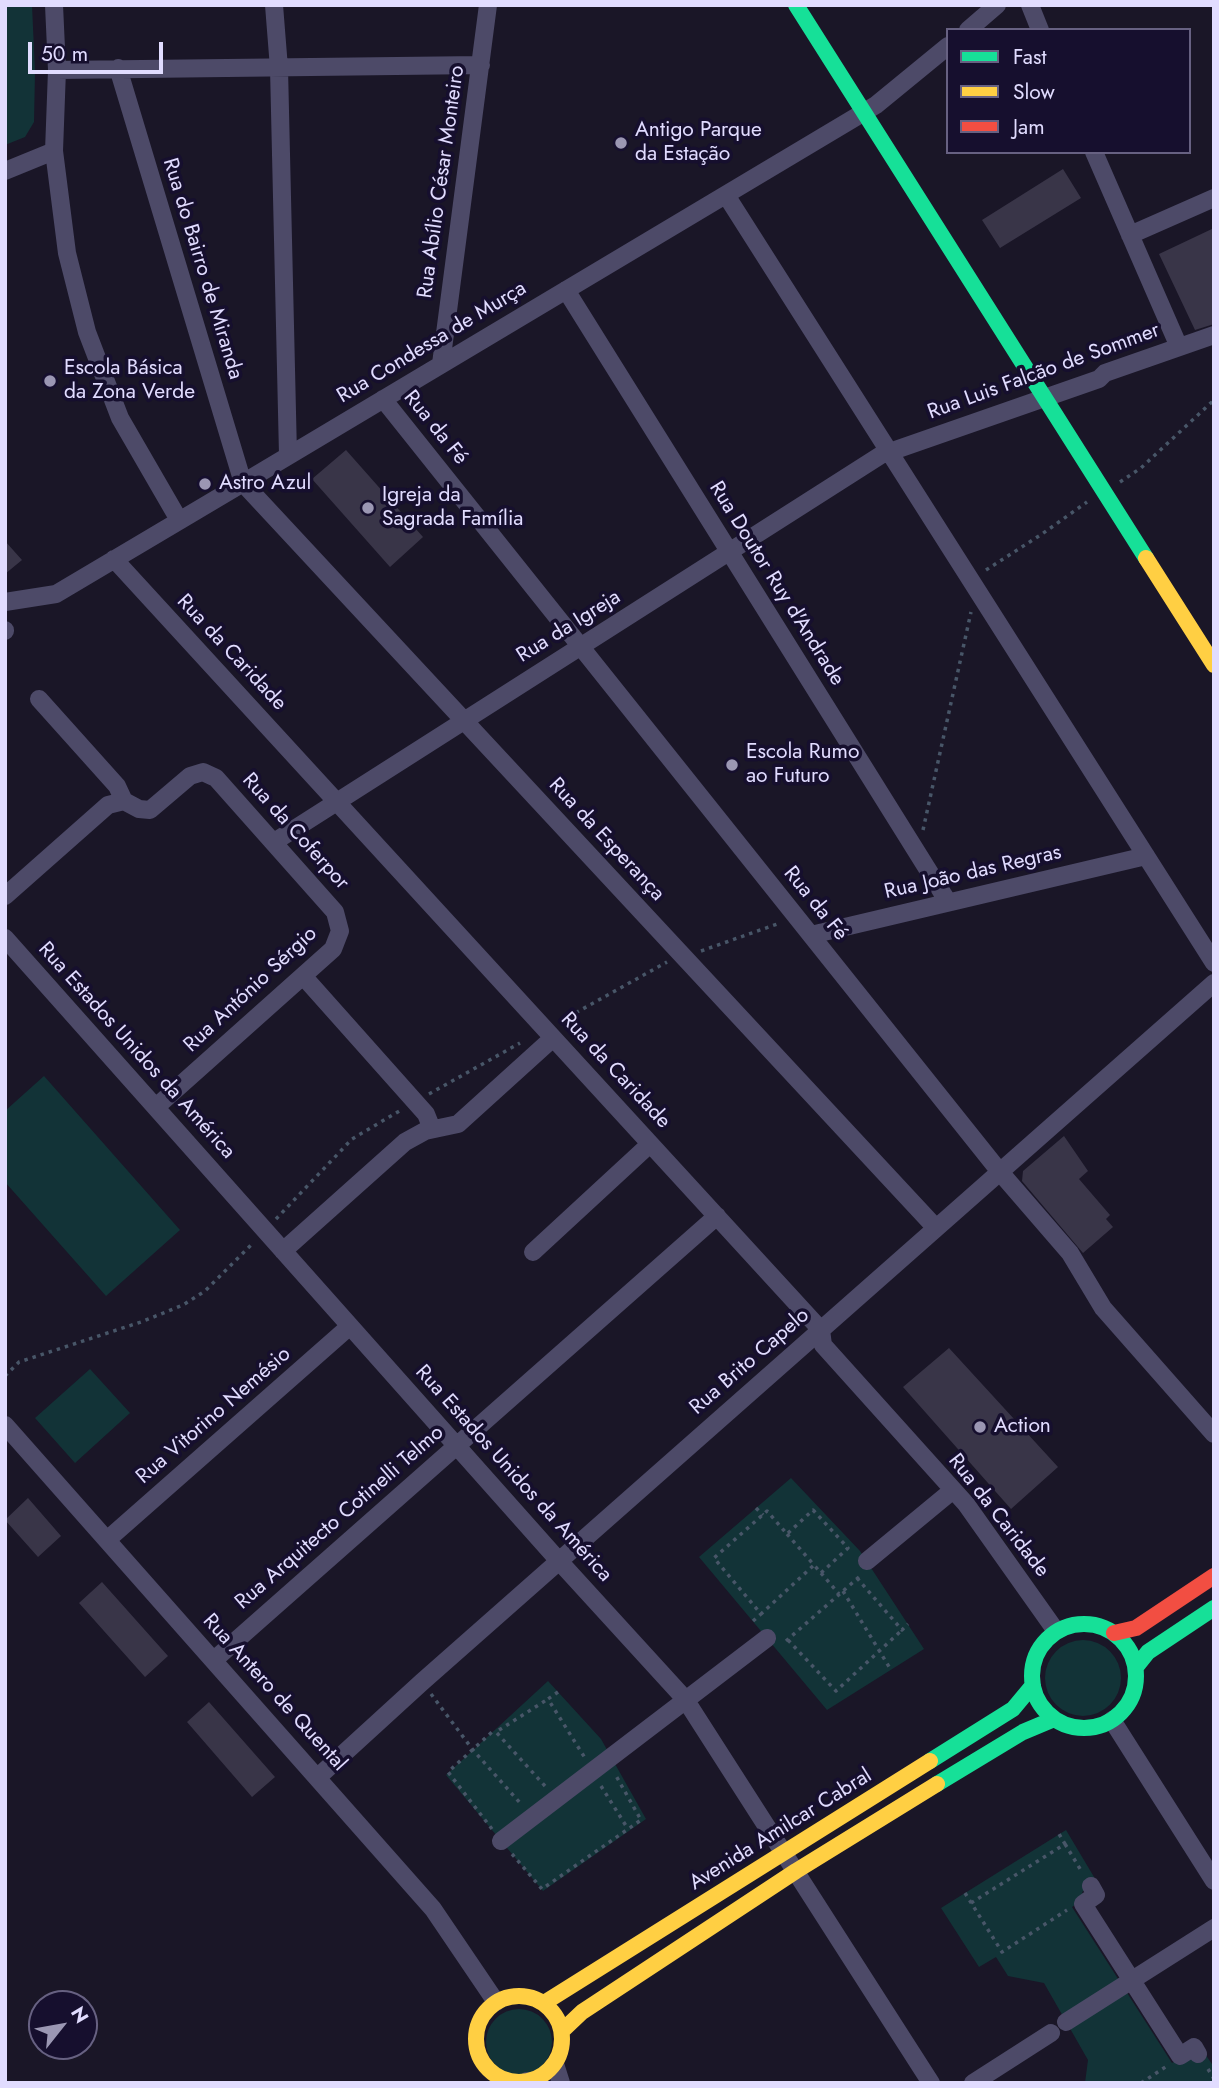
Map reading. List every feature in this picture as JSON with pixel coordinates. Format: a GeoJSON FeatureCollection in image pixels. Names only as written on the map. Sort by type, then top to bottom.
{"type":"FeatureCollection","features":[{"type":"Feature","properties":{"kind":"street"},"geometry":{"type":"LineString","coordinates":[[54,5],[57,71],[54,151],[67,253],[87,332],[120,418],[179,520]]}},
{"type":"Feature","properties":{"kind":"street"},"geometry":{"type":"LineString","coordinates":[[274,5],[279,68],[288,455]]}},
{"type":"Feature","properties":{"kind":"street","name":"Rua Abílio César Monteiro"},"geometry":{"type":"LineString","coordinates":[[441,365],[488,5]]}},
{"type":"Feature","properties":{"kind":"street"},"geometry":{"type":"LineString","coordinates":[[796,5],[870,109],[1052,395],[1214,638]]}},
{"type":"Feature","properties":{"kind":"street"},"geometry":{"type":"LineString","coordinates":[[813,5],[870,109]]}},
{"type":"Feature","properties":{"kind":"street"},"geometry":{"type":"LineString","coordinates":[[970,28],[997,5]]}},
{"type":"Feature","properties":{"kind":"street"},"geometry":{"type":"LineString","coordinates":[[1030,5],[1039,28]]}},
{"type":"Feature","properties":{"kind":"street","name":"Rua Condessa de Murça"},"geometry":{"type":"LineString","coordinates":[[5,603],[56,594],[243,484],[870,109],[946,48]]}},
{"type":"Feature","properties":{"kind":"street"},"geometry":{"type":"LineString","coordinates":[[57,71],[118,68],[481,65]]}},
{"type":"Feature","properties":{"kind":"street","name":"Rua do Bairro de Miranda"},"geometry":{"type":"LineString","coordinates":[[118,68],[243,484]]}},
{"type":"Feature","properties":{"kind":"street"},"geometry":{"type":"LineString","coordinates":[[5,171],[54,151]]}},
{"type":"Feature","properties":{"kind":"street"},"geometry":{"type":"LineString","coordinates":[[1095,154],[1179,347]]}},
{"type":"Feature","properties":{"kind":"street"},"geometry":{"type":"LineString","coordinates":[[726,195],[1214,962]]}},
{"type":"Feature","properties":{"kind":"street"},"geometry":{"type":"LineString","coordinates":[[1130,235],[1214,198]]}},
{"type":"Feature","properties":{"kind":"street","name":"Rua Doutor Ruy d'Andrade"},"geometry":{"type":"LineString","coordinates":[[566,290],[948,902]]}},
{"type":"Feature","properties":{"kind":"street","name":"Rua Luis Falcão de Sommer"},"geometry":{"type":"LineString","coordinates":[[889,452],[1099,379],[1105,373],[1214,335]]}},
{"type":"Feature","properties":{"kind":"street"},"geometry":{"type":"LineString","coordinates":[[1052,395],[1214,665]]}},
{"type":"Feature","properties":{"kind":"street","name":"Rua da Fé"},"geometry":{"type":"LineString","coordinates":[[383,399],[1000,1172],[1070,1254],[1103,1308],[1214,1434]]}},
{"type":"Feature","properties":{"kind":"street","name":"Rua da Igreja"},"geometry":{"type":"LineString","coordinates":[[274,842],[889,452]]}},
{"type":"Feature","properties":{"kind":"street","name":"Rua da Esperança"},"geometry":{"type":"LineString","coordinates":[[243,484],[936,1228]]}},
{"type":"Feature","properties":{"kind":"street","name":"Rua da Caridade"},"geometry":{"type":"LineString","coordinates":[[114,559],[821,1330],[822,1345],[966,1504],[1056,1632]]}},
{"type":"Feature","properties":{"kind":"street"},"geometry":{"type":"LineString","coordinates":[[5,896],[108,805],[124,801],[117,786],[39,699]]}},
{"type":"Feature","properties":{"kind":"street","name":"Rua da Coferpor"},"geometry":{"type":"LineString","coordinates":[[124,801],[139,809],[150,810],[190,776],[203,772],[216,778],[330,905],[339,922],[340,931]]}},
{"type":"Feature","properties":{"kind":"street","name":"Rua João das Regras"},"geometry":{"type":"LineString","coordinates":[[811,935],[1146,856]]}},
{"type":"Feature","properties":{"kind":"street","name":"Rua António Sérgio"},"geometry":{"type":"LineString","coordinates":[[156,1107],[304,977],[333,949],[340,931]]}},
{"type":"Feature","properties":{"kind":"street","name":"Rua Estados Unidos da América"},"geometry":{"type":"LineString","coordinates":[[5,938],[456,1446],[685,1699],[930,2083]]}},
{"type":"Feature","properties":{"kind":"street"},"geometry":{"type":"LineString","coordinates":[[304,977],[426,1114],[432,1129]]}},
{"type":"Feature","properties":{"kind":"street","name":"Rua Brito Capelo"},"geometry":{"type":"LineString","coordinates":[[318,1777],[422,1682],[1214,983]]}},
{"type":"Feature","properties":{"kind":"street"},"geometry":{"type":"LineString","coordinates":[[283,1251],[405,1142],[432,1129],[450,1127],[462,1121],[553,1038]]}},
{"type":"Feature","properties":{"kind":"street"},"geometry":{"type":"LineString","coordinates":[[533,1252],[650,1144]]}},
{"type":"Feature","properties":{"kind":"street","name":"Rua Arquitecto Cotinelli Telmo"},"geometry":{"type":"LineString","coordinates":[[214,1660],[717,1216]]}},
{"type":"Feature","properties":{"kind":"street","name":"Rua Vitorino Nemésio"},"geometry":{"type":"LineString","coordinates":[[107,1540],[350,1326]]}},
{"type":"Feature","properties":{"kind":"street","name":"Rua Antero de Quental"},"geometry":{"type":"LineString","coordinates":[[5,1425],[433,1909],[496,2002]]}},
{"type":"Feature","properties":{"kind":"street"},"geometry":{"type":"LineString","coordinates":[[867,1561],[953,1490]]}},
{"type":"Feature","properties":{"kind":"street"},"geometry":{"type":"LineString","coordinates":[[1114,1633],[1136,1628],[1214,1576]]}},
{"type":"Feature","properties":{"kind":"street"},"geometry":{"type":"LineString","coordinates":[[1136,1667],[1148,1652],[1214,1608]]}},
{"type":"Feature","properties":{"kind":"street"},"geometry":{"type":"LineString","coordinates":[[1070,1625],[1101,1626],[1114,1633],[1125,1642],[1136,1667],[1132,1697],[1124,1710],[1112,1720],[1083,1728],[1068,1726],[1055,1719],[1037,1698],[1033,1685],[1032,1670],[1036,1655],[1056,1632],[1070,1625]]}},
{"type":"Feature","properties":{"kind":"street"},"geometry":{"type":"LineString","coordinates":[[501,1841],[685,1699],[774,1641]]}},
{"type":"Feature","properties":{"kind":"street","name":"Avenida Amilcar Cabral"},"geometry":{"type":"LineString","coordinates":[[544,2003],[1013,1709],[1033,1685]]}},
{"type":"Feature","properties":{"kind":"street","name":"Avenida Amilcar Cabral"},"geometry":{"type":"LineString","coordinates":[[562,2031],[582,2012],[796,1871],[1023,1732],[1055,1719]]}},
{"type":"Feature","properties":{"kind":"street"},"geometry":{"type":"LineString","coordinates":[[1112,1720],[1214,1881]]}},
{"type":"Feature","properties":{"kind":"street"},"geometry":{"type":"LineString","coordinates":[[1091,1886],[1096,1895],[1083,1904],[1180,2056],[1194,2047],[1198,2054]]}},
{"type":"Feature","properties":{"kind":"street"},"geometry":{"type":"LineString","coordinates":[[1066,2022],[1214,1928]]}},
{"type":"Feature","properties":{"kind":"street"},"geometry":{"type":"LineString","coordinates":[[520,1995],[533,1997],[544,2003],[558,2020],[562,2031],[562,2043],[555,2064],[538,2078],[528,2082],[512,2082],[486,2067],[476,2040],[478,2025],[485,2012],[496,2002],[520,1995]]}},
{"type":"Feature","properties":{"kind":"street"},"geometry":{"type":"LineString","coordinates":[[972,2083],[1051,2033]]}},
{"type":"Feature","properties":{"kind":"street"},"geometry":{"type":"LineString","coordinates":[[555,2064],[561,2083]]}},
{"type":"Feature","properties":{"kind":"path"},"geometry":{"type":"LineString","coordinates":[[787,1534],[817,1506]]}},
{"type":"Feature","properties":{"kind":"path"},"geometry":{"type":"LineString","coordinates":[[757,1508],[763,1515]]}},
{"type":"Feature","properties":{"kind":"path"},"geometry":{"type":"LineString","coordinates":[[813,1510],[848,1548],[821,1573]]}},
{"type":"Feature","properties":{"kind":"path"},"geometry":{"type":"LineString","coordinates":[[761,1614],[714,1558],[767,1511],[841,1592],[891,1670]]}},
{"type":"Feature","properties":{"kind":"path"},"geometry":{"type":"LineString","coordinates":[[774,1641],[788,1640],[861,1575],[856,1569],[867,1561]]}},
{"type":"Feature","properties":{"kind":"path"},"geometry":{"type":"LineString","coordinates":[[753,1621],[814,1565]]}},
{"type":"Feature","properties":{"kind":"path"},"geometry":{"type":"LineString","coordinates":[[857,1578],[902,1630]]}},
{"type":"Feature","properties":{"kind":"path"},"geometry":{"type":"LineString","coordinates":[[788,1640],[836,1691],[908,1624]]}},
{"type":"Feature","properties":{"kind":"path"},"geometry":{"type":"LineString","coordinates":[[422,1682],[473,1750],[532,1816]]}},
{"type":"Feature","properties":{"kind":"path"},"geometry":{"type":"LineString","coordinates":[[558,1692],[492,1732],[448,1772],[541,1889],[641,1820],[606,1758]]}},
{"type":"Feature","properties":{"kind":"path"},"geometry":{"type":"LineString","coordinates":[[548,1699],[628,1829]]}},
{"type":"Feature","properties":{"kind":"path"},"geometry":{"type":"LineString","coordinates":[[496,1731],[556,1798]]}},
{"type":"Feature","properties":{"kind":"path"},"geometry":{"type":"LineString","coordinates":[[1059,1834],[1091,1886]]}},
{"type":"Feature","properties":{"kind":"path"},"geometry":{"type":"LineString","coordinates":[[971,1903],[1065,1844]]}},
{"type":"Feature","properties":{"kind":"path"},"geometry":{"type":"LineString","coordinates":[[965,1893],[1002,1952],[1072,1907]]}},
{"type":"Feature","properties":{"kind":"path"},"geometry":{"type":"LineString","coordinates":[[1141,2083],[1172,2063]]}},
{"type":"Feature","properties":{"kind":"green space"},"geometry":{"type":"Polygon","coordinates":[[[5,5],[32,5],[35,72],[34,122],[25,137],[5,145],[5,5]]]}},
{"type":"Feature","properties":{"kind":"green space"},"geometry":{"type":"Polygon","coordinates":[[[44,1076],[180,1230],[106,1296],[5,1182],[5,1111],[44,1076]]]}},
{"type":"Feature","properties":{"kind":"green space"},"geometry":{"type":"Polygon","coordinates":[[[90,1369],[130,1413],[75,1463],[35,1418],[90,1369]]]}},
{"type":"Feature","properties":{"kind":"green space"},"geometry":{"type":"Polygon","coordinates":[[[791,1478],[860,1551],[924,1649],[827,1710],[699,1557],[791,1478]]]}},
{"type":"Feature","properties":{"kind":"green space"},"geometry":{"type":"Polygon","coordinates":[[[1083,1640],[1098,1643],[1110,1651],[1118,1663],[1121,1678],[1118,1693],[1110,1705],[1098,1713],[1083,1716],[1068,1713],[1056,1705],[1048,1693],[1045,1678],[1048,1663],[1056,1651],[1068,1643],[1083,1640]]]}},
{"type":"Feature","properties":{"kind":"green space"},"geometry":{"type":"Polygon","coordinates":[[[548,1681],[601,1739],[646,1819],[543,1891],[446,1775],[548,1681]]]}},
{"type":"Feature","properties":{"kind":"green space"},"geometry":{"type":"Polygon","coordinates":[[[1066,1830],[1097,1882],[1082,1892],[1085,1898],[1072,1907],[1172,2063],[1185,2055],[1203,2051],[1214,2067],[1214,2083],[1085,2083],[1088,2060],[1044,1983],[1008,1976],[996,1957],[979,1967],[941,1908],[1066,1830]]]}},
{"type":"Feature","properties":{"kind":"green space"},"geometry":{"type":"Polygon","coordinates":[[[519,2009],[532,2012],[542,2019],[549,2029],[552,2042],[549,2055],[542,2065],[532,2072],[519,2075],[506,2072],[496,2065],[489,2055],[486,2042],[489,2029],[496,2019],[506,2012],[519,2009]]]}},
{"type":"Feature","properties":{"kind":"building"},"geometry":{"type":"Polygon","coordinates":[[[1063,169],[1081,198],[1000,248],[982,220],[1063,169]]]}},
{"type":"Feature","properties":{"kind":"building"},"geometry":{"type":"Polygon","coordinates":[[[1214,228],[1214,324],[1195,330],[1159,254],[1214,228]]]}},
{"type":"Feature","properties":{"kind":"building","name":"Igreja da Sagrada Família"},"geometry":{"type":"Polygon","coordinates":[[[346,450],[423,537],[390,567],[312,479],[346,450]]]}},
{"type":"Feature","properties":{"kind":"building"},"geometry":{"type":"Polygon","coordinates":[[[5,541],[22,560],[5,574],[5,541]]]}},
{"type":"Feature","properties":{"kind":"building"},"geometry":{"type":"Polygon","coordinates":[[[1064,1136],[1088,1171],[1079,1179],[1110,1215],[1106,1219],[1113,1227],[1083,1253],[1022,1181],[1023,1171],[1064,1136]]]}},
{"type":"Feature","properties":{"kind":"building","name":"Action"},"geometry":{"type":"Polygon","coordinates":[[[949,1348],[1058,1467],[1011,1509],[903,1387],[949,1348]]]}},
{"type":"Feature","properties":{"kind":"building"},"geometry":{"type":"Polygon","coordinates":[[[28,1498],[61,1536],[38,1557],[5,1520],[28,1498]]]}},
{"type":"Feature","properties":{"kind":"building"},"geometry":{"type":"Polygon","coordinates":[[[102,1582],[168,1656],[145,1677],[79,1603],[102,1582]]]}},
{"type":"Feature","properties":{"kind":"building"},"geometry":{"type":"Polygon","coordinates":[[[209,1702],[275,1777],[252,1797],[187,1722],[209,1702]]]}},
{"type":"Feature","properties":{"kind":"traffic: fast"},"geometry":{"type":"LineString","coordinates":[[796,5],[1146,558]]}},
{"type":"Feature","properties":{"kind":"traffic: fast"},"geometry":{"type":"LineString","coordinates":[[1136,1667],[1148,1652],[1214,1608]]}},
{"type":"Feature","properties":{"kind":"traffic: fast"},"geometry":{"type":"LineString","coordinates":[[1084,1624],[1104,1628],[1121,1639],[1132,1656],[1136,1676],[1132,1696],[1121,1713],[1104,1724],[1084,1728],[1064,1724],[1047,1713],[1036,1696],[1032,1676],[1036,1656],[1047,1639],[1064,1628],[1084,1624]]}},
{"type":"Feature","properties":{"kind":"traffic: fast"},"geometry":{"type":"LineString","coordinates":[[930,1761],[1013,1709],[1033,1685]]}},
{"type":"Feature","properties":{"kind":"traffic: fast"},"geometry":{"type":"LineString","coordinates":[[937,1784],[1023,1732],[1054,1719]]}},
{"type":"Feature","properties":{"kind":"traffic: slow"},"geometry":{"type":"LineString","coordinates":[[1146,558],[1214,665]]}},
{"type":"Feature","properties":{"kind":"traffic: slow"},"geometry":{"type":"LineString","coordinates":[[544,2003],[930,1761]]}},
{"type":"Feature","properties":{"kind":"traffic: slow"},"geometry":{"type":"LineString","coordinates":[[562,2031],[582,2012],[796,1871],[937,1784]]}},
{"type":"Feature","properties":{"kind":"traffic: slow"},"geometry":{"type":"LineString","coordinates":[[519,1996],[543,2003],[555,2015],[562,2039],[555,2063],[543,2075],[519,2082],[495,2075],[483,2063],[476,2039],[483,2015],[495,2003],[519,1996]]}},
{"type":"Feature","properties":{"kind":"traffic: jam"},"geometry":{"type":"LineString","coordinates":[[1114,1633],[1136,1628],[1214,1576]]}},
{"type":"Feature","properties":{"kind":"place","name":"Antigo Parque da Estação"},"geometry":{"type":"Point","coordinates":[621,143]}},
{"type":"Feature","properties":{"kind":"place","name":"Escola Básica da Zona Verde"},"geometry":{"type":"Point","coordinates":[50,381]}},
{"type":"Feature","properties":{"kind":"place","name":"Astro Azul"},"geometry":{"type":"Point","coordinates":[205,484]}},
{"type":"Feature","properties":{"kind":"place","name":"Igreja da Sagrada Família"},"geometry":{"type":"Point","coordinates":[368,508]}},
{"type":"Feature","properties":{"kind":"place","name":"Escola Rumo ao Futuro"},"geometry":{"type":"Point","coordinates":[732,765]}},
{"type":"Feature","properties":{"kind":"place","name":"Action"},"geometry":{"type":"Point","coordinates":[980,1427]}}]}
